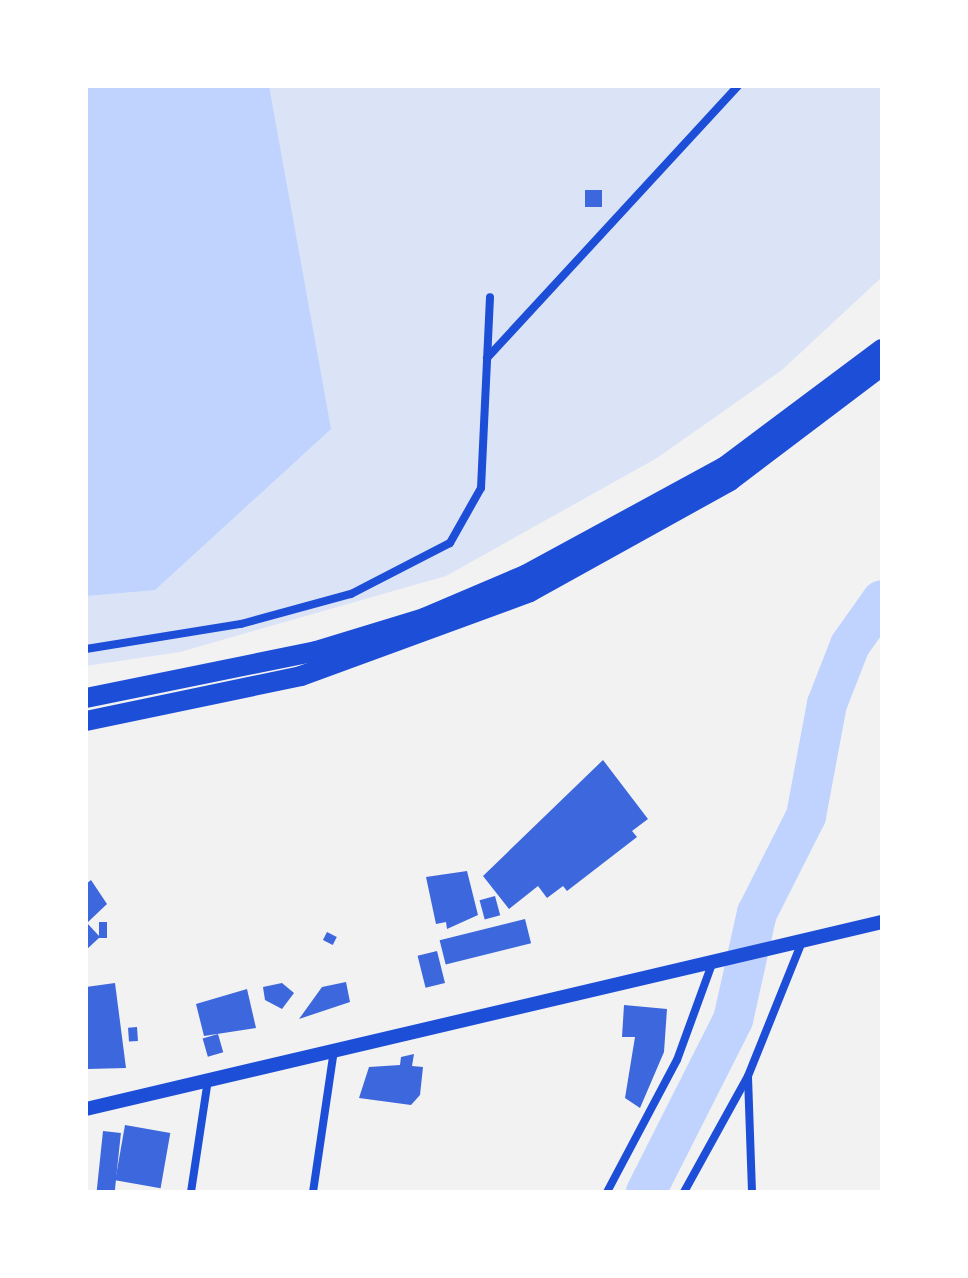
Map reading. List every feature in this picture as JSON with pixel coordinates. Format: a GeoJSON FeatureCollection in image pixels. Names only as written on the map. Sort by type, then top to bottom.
{"type":"FeatureCollection","features":[{"type":"Feature","properties":{"kind":"highway"},"geometry":{"type":"LineString","coordinates":[[774,432],[882,332]]}},
{"type":"Feature","properties":{"kind":"highway"},"geometry":{"type":"LineString","coordinates":[[86,698],[207,678],[424,618],[633,520],[774,432],[882,349]]}},
{"type":"Feature","properties":{"kind":"highway"},"geometry":{"type":"LineString","coordinates":[[829,412],[882,366]]}},
{"type":"Feature","properties":{"kind":"highway"},"geometry":{"type":"LineString","coordinates":[[86,721],[273,684],[462,621],[639,534],[882,379]]}},
{"type":"Feature","properties":{"kind":"street"},"geometry":{"type":"LineString","coordinates":[[487,358],[738,86]]}},
{"type":"Feature","properties":{"kind":"street"},"geometry":{"type":"LineString","coordinates":[[86,649],[241,624],[351,594],[423,563],[469,519],[481,488],[490,297]]}},
{"type":"Feature","properties":{"kind":"street"},"geometry":{"type":"LineString","coordinates":[[86,1109],[714,958],[882,922]]}},
{"type":"Feature","properties":{"kind":"street"},"geometry":{"type":"LineString","coordinates":[[684,1192],[748,1076],[804,938]]}},
{"type":"Feature","properties":{"kind":"street"},"geometry":{"type":"LineString","coordinates":[[607,1192],[677,1060],[714,958]]}},
{"type":"Feature","properties":{"kind":"street"},"geometry":{"type":"LineString","coordinates":[[313,1192],[334,1049]]}},
{"type":"Feature","properties":{"kind":"street"},"geometry":{"type":"LineString","coordinates":[[748,1076],[752,1192]]}},
{"type":"Feature","properties":{"kind":"street"},"geometry":{"type":"LineString","coordinates":[[191,1192],[208,1080]]}},
{"type":"Feature","properties":{"kind":"shaded area"},"geometry":{"type":"Polygon","coordinates":[[[86,86],[882,86],[882,277],[782,370],[657,458],[446,576],[180,652],[86,666],[86,86]]]}},
{"type":"Feature","properties":{"kind":"water"},"geometry":{"type":"Polygon","coordinates":[[[86,86],[269,86],[331,429],[155,590],[86,596],[86,86]]]}},
{"type":"Feature","properties":{"kind":"building"},"geometry":{"type":"Polygon","coordinates":[[[585,190],[602,190],[602,207],[585,207],[585,190]]]}},
{"type":"Feature","properties":{"kind":"building"},"geometry":{"type":"Polygon","coordinates":[[[603,760],[648,819],[632,831],[637,837],[567,891],[563,886],[547,898],[538,886],[509,909],[483,876],[603,760]]]}},
{"type":"Feature","properties":{"kind":"building"},"geometry":{"type":"Polygon","coordinates":[[[467,871],[478,915],[447,929],[446,922],[436,924],[426,877],[467,871]]]}},
{"type":"Feature","properties":{"kind":"building"},"geometry":{"type":"Polygon","coordinates":[[[91,880],[107,904],[87,923],[100,937],[86,950],[86,884],[91,880]]]}},
{"type":"Feature","properties":{"kind":"building"},"geometry":{"type":"Polygon","coordinates":[[[495,896],[500,915],[485,919],[480,900],[495,896]]]}},
{"type":"Feature","properties":{"kind":"building"},"geometry":{"type":"Polygon","coordinates":[[[525,919],[531,943],[446,965],[440,940],[525,919]]]}},
{"type":"Feature","properties":{"kind":"building"},"geometry":{"type":"Polygon","coordinates":[[[99,922],[107,922],[107,938],[99,938],[99,922]]]}},
{"type":"Feature","properties":{"kind":"building"},"geometry":{"type":"Polygon","coordinates":[[[327,932],[337,937],[333,945],[323,940],[327,932]]]}},
{"type":"Feature","properties":{"kind":"building"},"geometry":{"type":"Polygon","coordinates":[[[437,951],[445,983],[426,988],[418,956],[437,951]]]}},
{"type":"Feature","properties":{"kind":"building"},"geometry":{"type":"Polygon","coordinates":[[[346,982],[350,1002],[299,1019],[322,987],[346,982]]]}},
{"type":"Feature","properties":{"kind":"building"},"geometry":{"type":"Polygon","coordinates":[[[115,983],[126,1068],[88,1069],[86,987],[115,983]]]}},
{"type":"Feature","properties":{"kind":"building"},"geometry":{"type":"Polygon","coordinates":[[[282,983],[294,993],[282,1009],[265,1000],[263,987],[282,983]]]}},
{"type":"Feature","properties":{"kind":"building"},"geometry":{"type":"Polygon","coordinates":[[[247,989],[256,1028],[204,1036],[196,1004],[247,989]]]}},
{"type":"Feature","properties":{"kind":"building"},"geometry":{"type":"Polygon","coordinates":[[[624,1005],[667,1009],[664,1052],[640,1108],[625,1098],[635,1037],[622,1037],[624,1005]]]}},
{"type":"Feature","properties":{"kind":"building"},"geometry":{"type":"Polygon","coordinates":[[[137,1027],[138,1041],[129,1042],[128,1028],[137,1027]]]}},
{"type":"Feature","properties":{"kind":"building"},"geometry":{"type":"Polygon","coordinates":[[[218,1034],[223,1052],[208,1057],[203,1038],[218,1034]]]}},
{"type":"Feature","properties":{"kind":"building"},"geometry":{"type":"Polygon","coordinates":[[[414,1054],[412,1066],[423,1067],[420,1095],[411,1105],[359,1098],[369,1067],[400,1065],[401,1057],[414,1054]]]}},
{"type":"Feature","properties":{"kind":"building"},"geometry":{"type":"Polygon","coordinates":[[[125,1125],[170,1133],[161,1188],[115,1180],[125,1125]]]}},
{"type":"Feature","properties":{"kind":"building"},"geometry":{"type":"Polygon","coordinates":[[[103,1131],[121,1133],[115,1192],[97,1192],[103,1131]]]}},
{"type":"Feature","properties":{"kind":"waterway"},"geometry":{"type":"LineString","coordinates":[[646,1192],[733,1020],[757,913],[806,816],[827,704],[850,645],[882,600]]}}]}
